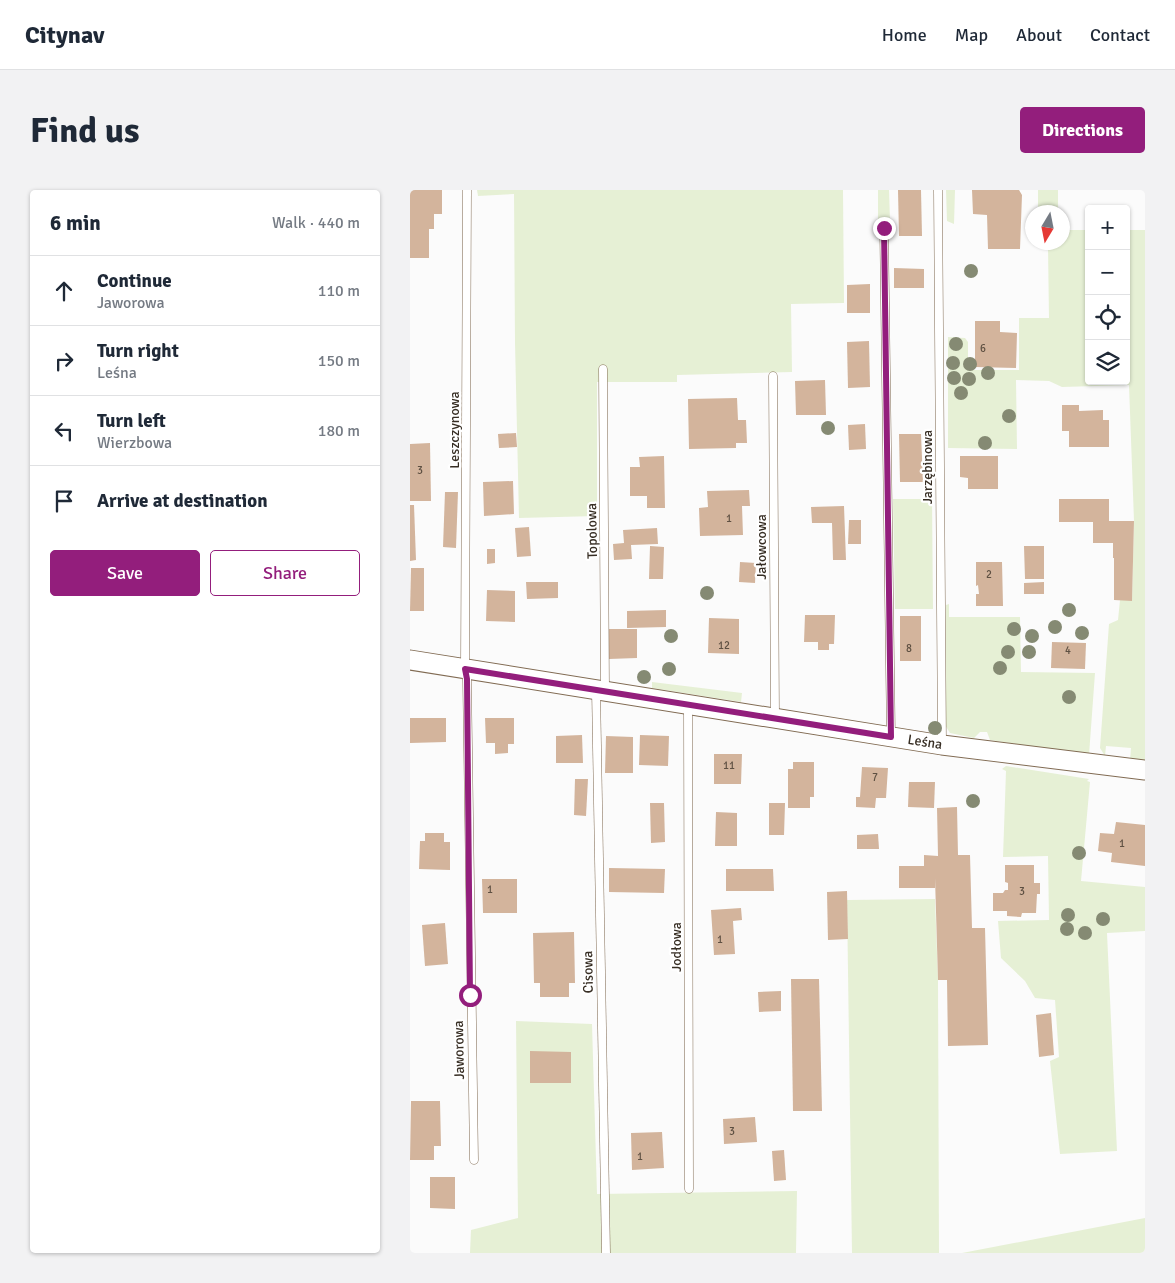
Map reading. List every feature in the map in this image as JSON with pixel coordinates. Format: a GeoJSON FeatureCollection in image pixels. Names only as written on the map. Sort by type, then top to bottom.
{"type":"FeatureCollection","features":[{"type":"Feature","properties":{"kind":"street","name":"Leśna"},"geometry":{"type":"LineString","coordinates":[[410,660],[942,745],[1145,770]]}},
{"type":"Feature","properties":{"kind":"lane","name":"Leszczynowa"},"geometry":{"type":"LineString","coordinates":[[465,669],[467,190]]}},
{"type":"Feature","properties":{"kind":"lane","name":"Jarzębinowa"},"geometry":{"type":"LineString","coordinates":[[938,190],[942,745]]}},
{"type":"Feature","properties":{"kind":"lane"},"geometry":{"type":"LineString","coordinates":[[884,228],[891,737]]}},
{"type":"Feature","properties":{"kind":"lane","name":"Topolowa"},"geometry":{"type":"LineString","coordinates":[[601,691],[602,369]]}},
{"type":"Feature","properties":{"kind":"lane","name":"Jałowcowa"},"geometry":{"type":"LineString","coordinates":[[772,376],[775,718]]}},
{"type":"Feature","properties":{"kind":"lane","name":"Jaworowa"},"geometry":{"type":"LineString","coordinates":[[465,669],[467,679],[474,1160]]}},
{"type":"Feature","properties":{"kind":"lane","name":"Cisowa"},"geometry":{"type":"LineString","coordinates":[[601,691],[606,1253]]}},
{"type":"Feature","properties":{"kind":"lane","name":"Jodłowa"},"geometry":{"type":"LineString","coordinates":[[688,704],[689,1189]]}},
{"type":"Feature","properties":{"kind":"green space"},"geometry":{"type":"Polygon","coordinates":[[[477,190],[843,190],[844,303],[791,304],[792,372],[677,375],[677,382],[597,382],[597,516],[519,518],[514,194],[478,196],[477,190]]]}},
{"type":"Feature","properties":{"kind":"green space"},"geometry":{"type":"Polygon","coordinates":[[[878,190],[889,190],[890,222],[878,225],[878,190]]]}},
{"type":"Feature","properties":{"kind":"green space"},"geometry":{"type":"Polygon","coordinates":[[[946,190],[955,190],[954,224],[947,221],[946,190]]]}},
{"type":"Feature","properties":{"kind":"green space"},"geometry":{"type":"Polygon","coordinates":[[[1038,190],[1058,190],[1058,205],[1038,205],[1038,190]]]}},
{"type":"Feature","properties":{"kind":"green space"},"geometry":{"type":"Polygon","coordinates":[[[1070,230],[1085,230],[1085,385],[1129,385],[1062,387],[1049,381],[1016,380],[1017,449],[948,448],[948,337],[965,338],[968,342],[968,370],[1019,370],[1019,318],[1049,318],[1048,250],[1070,250],[1070,230]]]}},
{"type":"Feature","properties":{"kind":"green space"},"geometry":{"type":"Polygon","coordinates":[[[1130,230],[1145,230],[1145,761],[1130,761],[1131,748],[1106,746],[1105,756],[1100,748],[1109,624],[1118,620],[1120,600],[1132,600],[1134,521],[1129,385],[1130,230]]]}},
{"type":"Feature","properties":{"kind":"green space"},"geometry":{"type":"Polygon","coordinates":[[[893,499],[932,499],[933,609],[895,609],[893,499]]]}},
{"type":"Feature","properties":{"kind":"green space"},"geometry":{"type":"Polygon","coordinates":[[[949,604],[949,617],[1020,617],[1021,672],[1095,673],[1089,755],[990,740],[987,732],[980,732],[974,738],[950,733],[945,725],[946,605],[949,604]]]}},
{"type":"Feature","properties":{"kind":"green space"},"geometry":{"type":"Polygon","coordinates":[[[652,682],[742,693],[741,702],[652,688],[652,682]]]}},
{"type":"Feature","properties":{"kind":"green space"},"geometry":{"type":"Polygon","coordinates":[[[1006,766],[1089,779],[1087,781],[1090,782],[1081,881],[1145,887],[1145,931],[1107,933],[1117,1151],[1060,1154],[1050,1061],[1059,1057],[1055,1000],[1035,998],[1025,981],[1001,958],[998,921],[1049,920],[1048,856],[1003,857],[1006,771],[1002,769],[1006,766]]]}},
{"type":"Feature","properties":{"kind":"green space"},"geometry":{"type":"Polygon","coordinates":[[[935,899],[938,980],[939,1253],[852,1253],[847,900],[935,899]]]}},
{"type":"Feature","properties":{"kind":"green space"},"geometry":{"type":"Polygon","coordinates":[[[516,1021],[592,1024],[597,1194],[797,1191],[796,1253],[470,1253],[471,1230],[518,1218],[516,1021]]]}},
{"type":"Feature","properties":{"kind":"green space"},"geometry":{"type":"Polygon","coordinates":[[[1145,1218],[1145,1253],[962,1253],[1145,1218]]]}},
{"type":"Feature","properties":{"kind":"building"},"geometry":{"type":"Polygon","coordinates":[[[410,190],[442,190],[442,214],[434,214],[434,229],[429,229],[429,258],[410,258],[410,190]]]}},
{"type":"Feature","properties":{"kind":"building"},"geometry":{"type":"Polygon","coordinates":[[[898,190],[921,190],[922,236],[899,236],[898,190]]]}},
{"type":"Feature","properties":{"kind":"building"},"geometry":{"type":"Polygon","coordinates":[[[972,190],[1019,190],[1022,195],[1020,249],[988,249],[987,215],[973,214],[972,190]]]}},
{"type":"Feature","properties":{"kind":"building"},"geometry":{"type":"Polygon","coordinates":[[[894,268],[924,269],[924,288],[894,288],[894,268]]]}},
{"type":"Feature","properties":{"kind":"building"},"geometry":{"type":"Polygon","coordinates":[[[870,284],[870,313],[847,313],[847,285],[870,284]]]}},
{"type":"Feature","properties":{"kind":"building"},"geometry":{"type":"Polygon","coordinates":[[[975,321],[1000,321],[1000,332],[1017,333],[1016,368],[975,367],[975,321]]]}},
{"type":"Feature","properties":{"kind":"building"},"geometry":{"type":"Polygon","coordinates":[[[869,341],[870,387],[848,388],[847,342],[869,341]]]}},
{"type":"Feature","properties":{"kind":"building"},"geometry":{"type":"Polygon","coordinates":[[[825,380],[826,415],[796,415],[795,381],[825,380]]]}},
{"type":"Feature","properties":{"kind":"building"},"geometry":{"type":"Polygon","coordinates":[[[737,398],[738,420],[746,420],[747,443],[736,443],[736,448],[689,449],[688,399],[737,398]]]}},
{"type":"Feature","properties":{"kind":"building"},"geometry":{"type":"Polygon","coordinates":[[[1062,405],[1079,405],[1079,411],[1103,410],[1103,420],[1109,420],[1109,447],[1069,447],[1069,431],[1062,431],[1062,405]]]}},
{"type":"Feature","properties":{"kind":"building"},"geometry":{"type":"Polygon","coordinates":[[[865,424],[866,449],[849,450],[848,425],[865,424]]]}},
{"type":"Feature","properties":{"kind":"building"},"geometry":{"type":"Polygon","coordinates":[[[516,433],[517,447],[499,448],[498,434],[516,433]]]}},
{"type":"Feature","properties":{"kind":"building"},"geometry":{"type":"Polygon","coordinates":[[[899,434],[921,434],[923,482],[900,482],[899,434]]]}},
{"type":"Feature","properties":{"kind":"building"},"geometry":{"type":"Polygon","coordinates":[[[430,443],[431,501],[410,501],[410,444],[430,443]]]}},
{"type":"Feature","properties":{"kind":"building"},"geometry":{"type":"Polygon","coordinates":[[[664,456],[665,508],[647,508],[647,496],[630,496],[630,467],[640,467],[639,457],[664,456]]]}},
{"type":"Feature","properties":{"kind":"building"},"geometry":{"type":"Polygon","coordinates":[[[960,456],[998,456],[998,489],[968,489],[968,478],[960,477],[960,456]]]}},
{"type":"Feature","properties":{"kind":"building"},"geometry":{"type":"Polygon","coordinates":[[[513,481],[514,514],[484,516],[483,482],[513,481]]]}},
{"type":"Feature","properties":{"kind":"building"},"geometry":{"type":"Polygon","coordinates":[[[749,490],[750,506],[742,506],[743,535],[700,536],[699,508],[708,507],[707,491],[749,490]]]}},
{"type":"Feature","properties":{"kind":"building"},"geometry":{"type":"Polygon","coordinates":[[[445,492],[458,492],[456,548],[443,547],[445,492]]]}},
{"type":"Feature","properties":{"kind":"building"},"geometry":{"type":"Polygon","coordinates":[[[1059,499],[1109,499],[1109,521],[1134,521],[1132,601],[1114,600],[1113,543],[1093,543],[1093,522],[1059,522],[1059,499]]]}},
{"type":"Feature","properties":{"kind":"building"},"geometry":{"type":"Polygon","coordinates":[[[410,505],[414,505],[416,560],[410,561],[410,505]]]}},
{"type":"Feature","properties":{"kind":"building"},"geometry":{"type":"Polygon","coordinates":[[[844,506],[846,560],[833,560],[832,523],[812,523],[811,507],[844,506]]]}},
{"type":"Feature","properties":{"kind":"building"},"geometry":{"type":"Polygon","coordinates":[[[849,520],[861,520],[861,544],[848,544],[849,520]]]}},
{"type":"Feature","properties":{"kind":"building"},"geometry":{"type":"Polygon","coordinates":[[[529,527],[531,556],[517,557],[515,528],[529,527]]]}},
{"type":"Feature","properties":{"kind":"building"},"geometry":{"type":"Polygon","coordinates":[[[657,528],[658,544],[631,545],[632,559],[614,560],[613,544],[624,543],[623,530],[657,528]]]}},
{"type":"Feature","properties":{"kind":"building"},"geometry":{"type":"Polygon","coordinates":[[[650,546],[664,547],[663,579],[649,579],[650,546]]]}},
{"type":"Feature","properties":{"kind":"building"},"geometry":{"type":"Polygon","coordinates":[[[1024,546],[1044,546],[1044,579],[1025,579],[1024,546]]]}},
{"type":"Feature","properties":{"kind":"building"},"geometry":{"type":"Polygon","coordinates":[[[487,549],[495,549],[495,563],[487,564],[487,549]]]}},
{"type":"Feature","properties":{"kind":"building"},"geometry":{"type":"Polygon","coordinates":[[[740,562],[756,563],[755,583],[739,582],[740,562]]]}},
{"type":"Feature","properties":{"kind":"building"},"geometry":{"type":"Polygon","coordinates":[[[976,562],[1002,562],[1003,606],[976,606],[976,594],[979,594],[978,585],[976,586],[976,562]]]}},
{"type":"Feature","properties":{"kind":"building"},"geometry":{"type":"Polygon","coordinates":[[[411,568],[424,568],[424,611],[410,611],[411,568]]]}},
{"type":"Feature","properties":{"kind":"building"},"geometry":{"type":"Polygon","coordinates":[[[526,582],[558,582],[558,598],[527,599],[526,582]]]}},
{"type":"Feature","properties":{"kind":"building"},"geometry":{"type":"Polygon","coordinates":[[[1044,582],[1044,594],[1024,594],[1024,583],[1044,582]]]}},
{"type":"Feature","properties":{"kind":"building"},"geometry":{"type":"Polygon","coordinates":[[[487,590],[515,591],[515,622],[486,621],[487,590]]]}},
{"type":"Feature","properties":{"kind":"building"},"geometry":{"type":"Polygon","coordinates":[[[666,610],[666,627],[627,628],[627,611],[666,610]]]}},
{"type":"Feature","properties":{"kind":"building"},"geometry":{"type":"Polygon","coordinates":[[[805,615],[835,615],[834,644],[829,644],[829,650],[818,650],[818,642],[804,642],[805,615]]]}},
{"type":"Feature","properties":{"kind":"building"},"geometry":{"type":"Polygon","coordinates":[[[900,616],[921,616],[921,661],[900,661],[900,616]]]}},
{"type":"Feature","properties":{"kind":"building"},"geometry":{"type":"Polygon","coordinates":[[[709,618],[739,619],[739,654],[708,653],[709,618]]]}},
{"type":"Feature","properties":{"kind":"building"},"geometry":{"type":"Polygon","coordinates":[[[608,629],[637,629],[637,658],[609,659],[608,629]]]}},
{"type":"Feature","properties":{"kind":"building"},"geometry":{"type":"Polygon","coordinates":[[[1052,642],[1086,643],[1085,669],[1051,668],[1052,642]]]}},
{"type":"Feature","properties":{"kind":"building"},"geometry":{"type":"Polygon","coordinates":[[[410,718],[446,718],[446,742],[410,743],[410,718]]]}},
{"type":"Feature","properties":{"kind":"building"},"geometry":{"type":"Polygon","coordinates":[[[485,718],[514,718],[514,744],[508,744],[508,753],[495,754],[495,743],[486,743],[485,718]]]}},
{"type":"Feature","properties":{"kind":"building"},"geometry":{"type":"Polygon","coordinates":[[[582,735],[583,763],[556,763],[556,736],[582,735]]]}},
{"type":"Feature","properties":{"kind":"building"},"geometry":{"type":"Polygon","coordinates":[[[640,735],[669,736],[668,766],[639,765],[640,735]]]}},
{"type":"Feature","properties":{"kind":"building"},"geometry":{"type":"Polygon","coordinates":[[[606,736],[633,737],[633,773],[605,773],[606,736]]]}},
{"type":"Feature","properties":{"kind":"building"},"geometry":{"type":"Polygon","coordinates":[[[714,754],[742,754],[741,784],[714,784],[714,754]]]}},
{"type":"Feature","properties":{"kind":"building"},"geometry":{"type":"Polygon","coordinates":[[[793,762],[814,762],[814,797],[810,797],[810,808],[788,808],[788,769],[793,769],[793,762]]]}},
{"type":"Feature","properties":{"kind":"building"},"geometry":{"type":"Polygon","coordinates":[[[862,767],[888,768],[886,798],[876,798],[875,808],[856,807],[856,797],[860,797],[862,767]]]}},
{"type":"Feature","properties":{"kind":"building"},"geometry":{"type":"Polygon","coordinates":[[[575,779],[588,779],[586,816],[574,815],[575,779]]]}},
{"type":"Feature","properties":{"kind":"building"},"geometry":{"type":"Polygon","coordinates":[[[909,782],[935,782],[934,808],[908,807],[909,782]]]}},
{"type":"Feature","properties":{"kind":"building"},"geometry":{"type":"Polygon","coordinates":[[[650,803],[664,803],[665,842],[651,843],[650,803]]]}},
{"type":"Feature","properties":{"kind":"building"},"geometry":{"type":"Polygon","coordinates":[[[769,803],[785,803],[784,835],[769,835],[769,803]]]}},
{"type":"Feature","properties":{"kind":"building"},"geometry":{"type":"Polygon","coordinates":[[[957,807],[958,855],[970,855],[972,928],[985,928],[988,1045],[948,1046],[947,980],[938,980],[935,878],[935,888],[899,888],[899,866],[924,866],[924,855],[938,856],[937,808],[957,807]]]}},
{"type":"Feature","properties":{"kind":"building"},"geometry":{"type":"Polygon","coordinates":[[[716,812],[737,813],[737,846],[715,846],[716,812]]]}},
{"type":"Feature","properties":{"kind":"building"},"geometry":{"type":"Polygon","coordinates":[[[1116,822],[1145,825],[1145,866],[1111,862],[1112,853],[1098,851],[1100,833],[1114,834],[1116,822]]]}},
{"type":"Feature","properties":{"kind":"building"},"geometry":{"type":"Polygon","coordinates":[[[425,833],[444,833],[444,842],[450,842],[450,870],[419,869],[420,841],[425,841],[425,833]]]}},
{"type":"Feature","properties":{"kind":"building"},"geometry":{"type":"Polygon","coordinates":[[[878,834],[879,849],[857,849],[857,835],[878,834]]]}},
{"type":"Feature","properties":{"kind":"building"},"geometry":{"type":"Polygon","coordinates":[[[1005,865],[1034,865],[1034,883],[1040,883],[1040,894],[1037,894],[1036,913],[1022,913],[1021,917],[1007,916],[1007,911],[993,911],[993,893],[1003,893],[1005,890],[1008,890],[1008,883],[1005,882],[1005,865]]]}},
{"type":"Feature","properties":{"kind":"building"},"geometry":{"type":"Polygon","coordinates":[[[609,868],[665,869],[664,893],[609,892],[609,868]]]}},
{"type":"Feature","properties":{"kind":"building"},"geometry":{"type":"Polygon","coordinates":[[[726,869],[773,869],[774,891],[726,891],[726,869]]]}},
{"type":"Feature","properties":{"kind":"building"},"geometry":{"type":"Polygon","coordinates":[[[482,879],[517,879],[517,913],[483,913],[482,879]]]}},
{"type":"Feature","properties":{"kind":"building"},"geometry":{"type":"Polygon","coordinates":[[[847,891],[848,939],[828,940],[827,892],[847,891]]]}},
{"type":"Feature","properties":{"kind":"building"},"geometry":{"type":"Polygon","coordinates":[[[741,908],[742,920],[733,921],[735,954],[714,955],[711,910],[741,908]]]}},
{"type":"Feature","properties":{"kind":"building"},"geometry":{"type":"Polygon","coordinates":[[[445,923],[448,964],[425,966],[422,925],[445,923]]]}},
{"type":"Feature","properties":{"kind":"building"},"geometry":{"type":"Polygon","coordinates":[[[574,932],[575,983],[569,983],[569,997],[540,997],[540,983],[534,983],[533,933],[574,932]]]}},
{"type":"Feature","properties":{"kind":"building"},"geometry":{"type":"Polygon","coordinates":[[[791,979],[819,979],[822,1111],[793,1111],[791,979]]]}},
{"type":"Feature","properties":{"kind":"building"},"geometry":{"type":"Polygon","coordinates":[[[781,991],[781,1011],[759,1012],[758,992],[781,991]]]}},
{"type":"Feature","properties":{"kind":"building"},"geometry":{"type":"Polygon","coordinates":[[[1051,1013],[1054,1055],[1039,1057],[1036,1015],[1051,1013]]]}},
{"type":"Feature","properties":{"kind":"building"},"geometry":{"type":"Polygon","coordinates":[[[530,1051],[571,1052],[571,1083],[530,1083],[530,1051]]]}},
{"type":"Feature","properties":{"kind":"building"},"geometry":{"type":"Polygon","coordinates":[[[411,1101],[440,1101],[441,1146],[434,1146],[434,1160],[410,1160],[411,1101]]]}},
{"type":"Feature","properties":{"kind":"building"},"geometry":{"type":"Polygon","coordinates":[[[755,1117],[757,1142],[724,1144],[723,1119],[755,1117]]]}},
{"type":"Feature","properties":{"kind":"building"},"geometry":{"type":"Polygon","coordinates":[[[662,1132],[664,1168],[632,1170],[631,1133],[662,1132]]]}},
{"type":"Feature","properties":{"kind":"building"},"geometry":{"type":"Polygon","coordinates":[[[784,1150],[786,1180],[774,1181],[772,1151],[784,1150]]]}},
{"type":"Feature","properties":{"kind":"building"},"geometry":{"type":"Polygon","coordinates":[[[430,1177],[455,1177],[455,1209],[430,1208],[430,1177]]]}},
{"type":"Feature","properties":{"kind":"route"},"geometry":{"type":"LineString","coordinates":[[470,995],[467,679],[465,669],[891,737],[884,228]]}}]}
